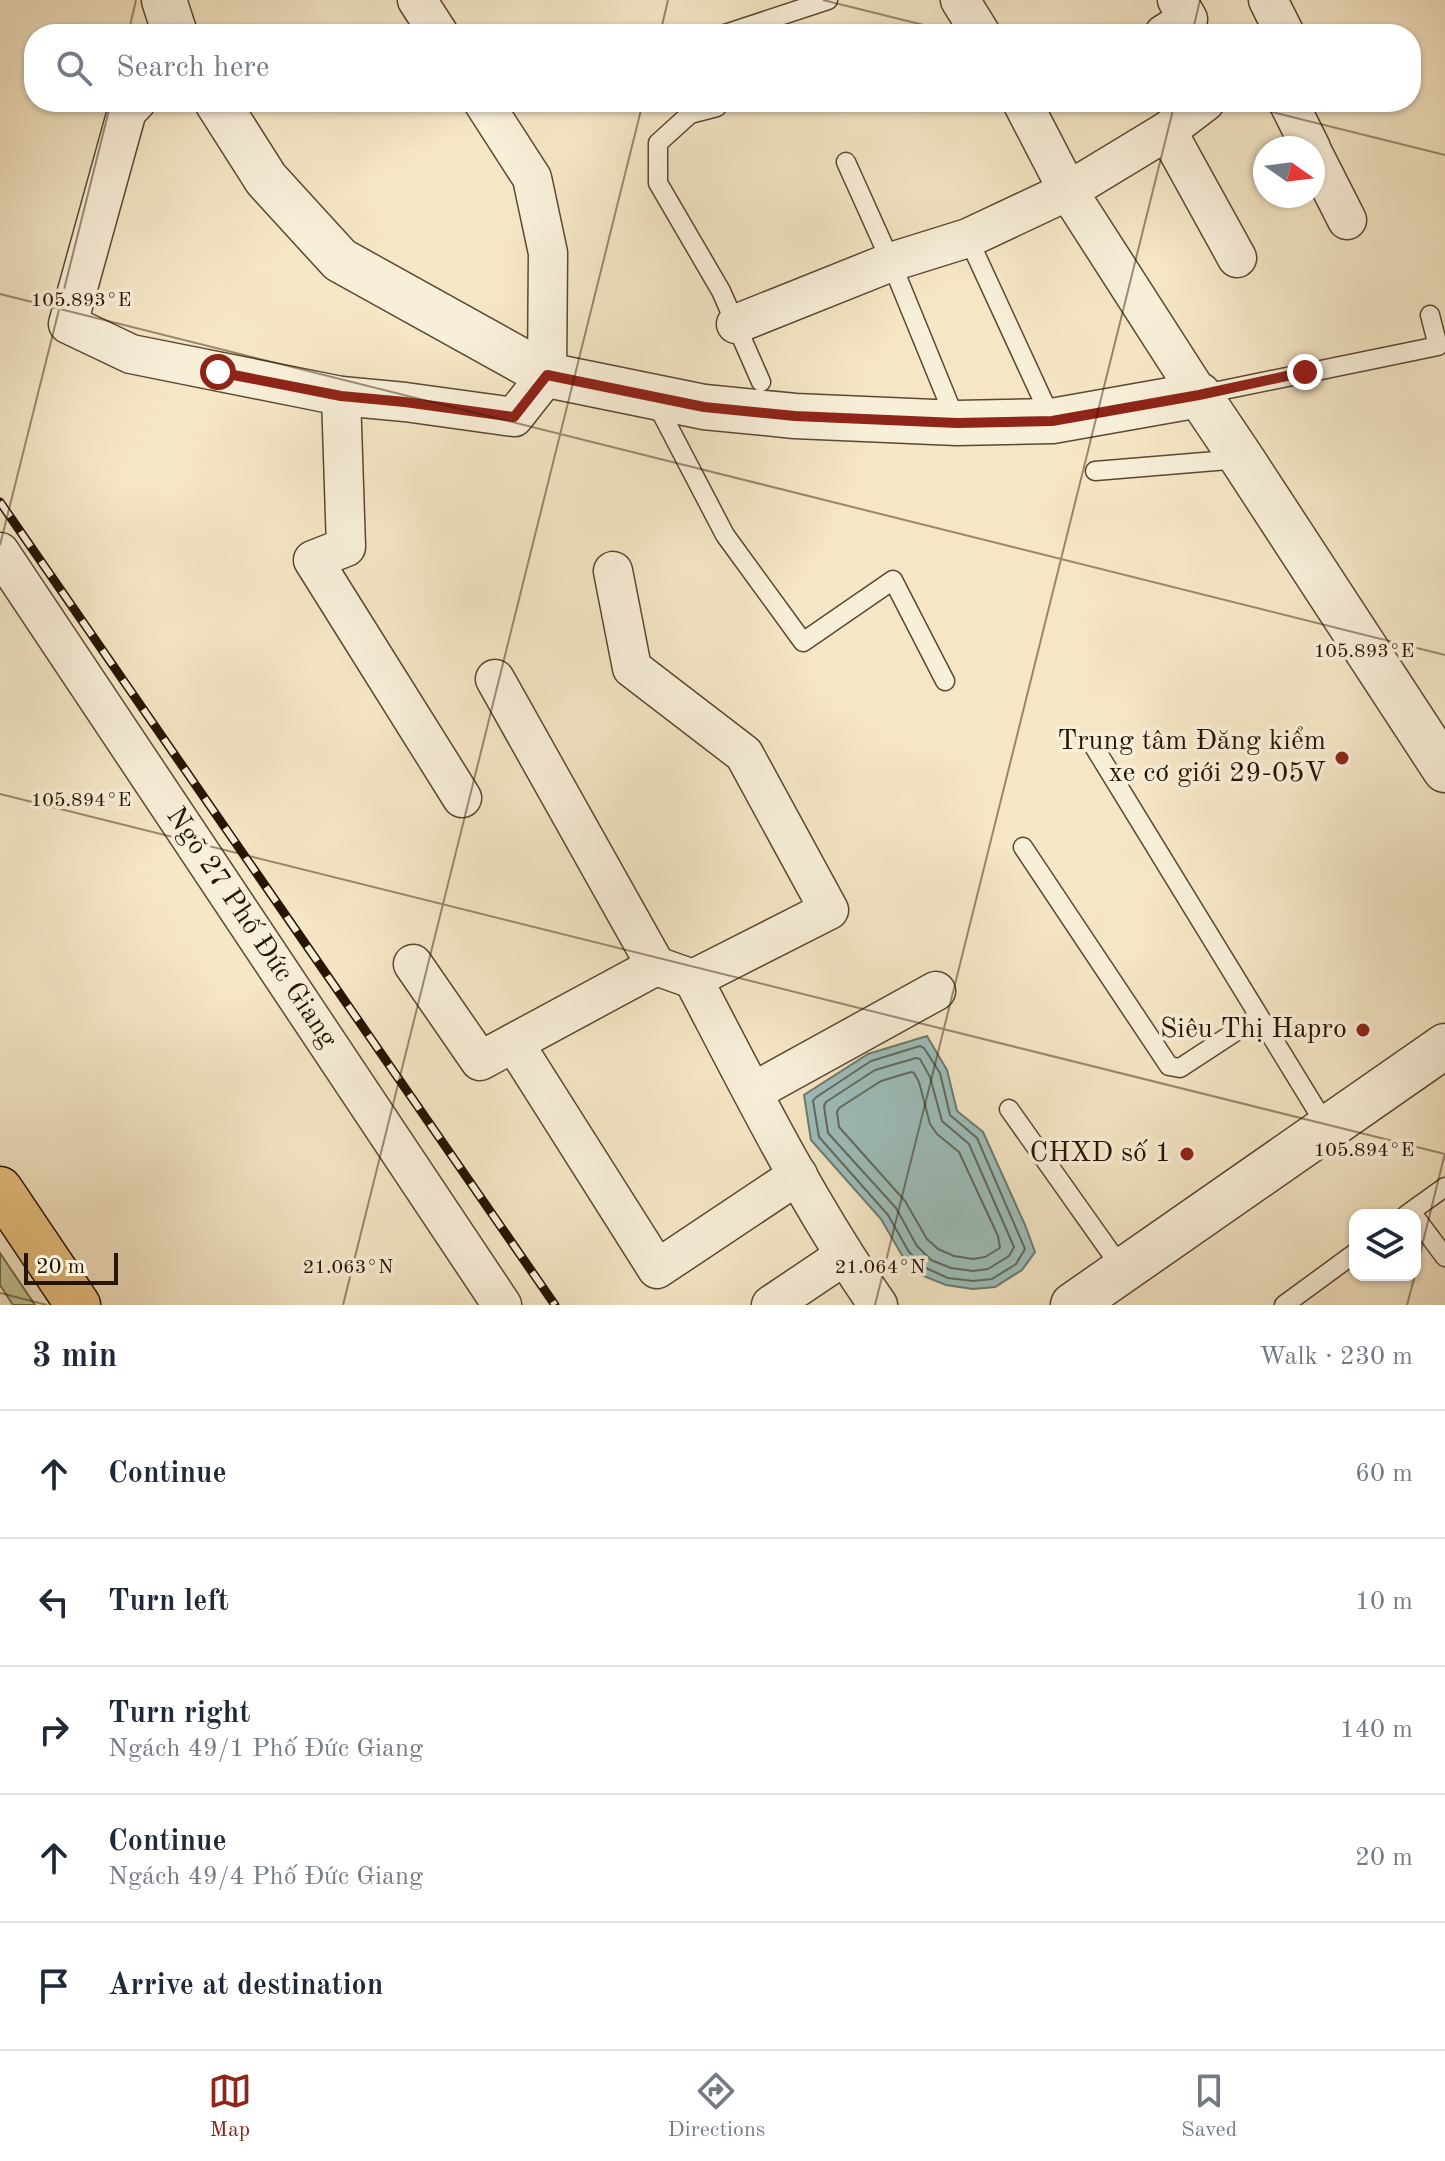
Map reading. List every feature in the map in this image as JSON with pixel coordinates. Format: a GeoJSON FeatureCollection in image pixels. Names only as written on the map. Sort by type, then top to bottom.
{"type":"FeatureCollection","features":[{"type":"Feature","properties":{"kind":"main road"},"geometry":{"type":"LineString","coordinates":[[0,1189],[78,1305]]}},
{"type":"Feature","properties":{"kind":"street"},"geometry":{"type":"LineString","coordinates":[[164,0],[172,24]]}},
{"type":"Feature","properties":{"kind":"street"},"geometry":{"type":"LineString","coordinates":[[417,0],[433,24]]}},
{"type":"Feature","properties":{"kind":"street"},"geometry":{"type":"LineString","coordinates":[[1177,0],[1188,19],[1180,24]]}},
{"type":"Feature","properties":{"kind":"street"},"geometry":{"type":"LineString","coordinates":[[1268,0],[1280,24]]}},
{"type":"Feature","properties":{"kind":"street"},"geometry":{"type":"LineString","coordinates":[[127,112],[68,324],[131,354],[341,396],[514,417],[547,375],[548,253],[532,178],[489,112]]}},
{"type":"Feature","properties":{"kind":"street"},"geometry":{"type":"LineString","coordinates":[[223,112],[266,179],[340,260],[547,375],[704,407],[795,416],[957,423],[1052,421],[1199,395]]}},
{"type":"Feature","properties":{"kind":"street"},"geometry":{"type":"LineString","coordinates":[[1038,112],[1068,191],[1445,770]]}},
{"type":"Feature","properties":{"kind":"street"},"geometry":{"type":"LineString","coordinates":[[736,324],[891,262],[968,238],[1068,191],[1167,131],[1192,112]]}},
{"type":"Feature","properties":{"kind":"street"},"geometry":{"type":"LineString","coordinates":[[1293,112],[1305,136]]}},
{"type":"Feature","properties":{"kind":"street"},"geometry":{"type":"LineString","coordinates":[[1167,131],[1237,258]]}},
{"type":"Feature","properties":{"kind":"street"},"geometry":{"type":"LineString","coordinates":[[1325,176],[1347,220]]}},
{"type":"Feature","properties":{"kind":"street"},"geometry":{"type":"LineString","coordinates":[[341,396],[346,547],[313,560],[462,798]]}},
{"type":"Feature","properties":{"kind":"street","name":"Ngõ 27 Phố Đức Giang"},"geometry":{"type":"LineString","coordinates":[[0,552],[502,1305]]}},
{"type":"Feature","properties":{"kind":"street"},"geometry":{"type":"LineString","coordinates":[[613,571],[632,668],[744,754],[829,910],[693,979]]}},
{"type":"Feature","properties":{"kind":"street"},"geometry":{"type":"LineString","coordinates":[[495,679],[656,966],[693,979],[798,1175],[844,1256],[878,1305]]}},
{"type":"Feature","properties":{"kind":"street"},"geometry":{"type":"LineString","coordinates":[[413,964],[480,1061],[656,966]]}},
{"type":"Feature","properties":{"kind":"street"},"geometry":{"type":"LineString","coordinates":[[753,1092],[936,991]]}},
{"type":"Feature","properties":{"kind":"street"},"geometry":{"type":"LineString","coordinates":[[514,1043],[657,1269],[798,1175]]}},
{"type":"Feature","properties":{"kind":"street"},"geometry":{"type":"LineString","coordinates":[[1073,1305],[1327,1127],[1443,1052]]}},
{"type":"Feature","properties":{"kind":"street"},"geometry":{"type":"LineString","coordinates":[[771,1305],[844,1256]]}},
{"type":"Feature","properties":{"kind":"lane"},"geometry":{"type":"LineString","coordinates":[[755,24],[828,0]]}},
{"type":"Feature","properties":{"kind":"lane"},"geometry":{"type":"LineString","coordinates":[[698,112],[690,114],[658,143],[658,183],[721,291],[761,382]]}},
{"type":"Feature","properties":{"kind":"lane"},"geometry":{"type":"LineString","coordinates":[[846,162],[957,423]]}},
{"type":"Feature","properties":{"kind":"lane"},"geometry":{"type":"LineString","coordinates":[[968,238],[1052,421]]}},
{"type":"Feature","properties":{"kind":"lane"},"geometry":{"type":"LineString","coordinates":[[1199,395],[1438,346],[1430,315]]}},
{"type":"Feature","properties":{"kind":"lane"},"geometry":{"type":"LineString","coordinates":[[653,397],[725,535],[803,642],[893,580],[945,681]]}},
{"type":"Feature","properties":{"kind":"lane"},"geometry":{"type":"LineString","coordinates":[[1095,471],[1242,459]]}},
{"type":"Feature","properties":{"kind":"lane"},"geometry":{"type":"LineString","coordinates":[[1093,745],[1327,1127]]}},
{"type":"Feature","properties":{"kind":"lane"},"geometry":{"type":"LineString","coordinates":[[1023,847],[1169,1066],[1180,1068],[1258,1017]]}},
{"type":"Feature","properties":{"kind":"lane"},"geometry":{"type":"LineString","coordinates":[[1009,1109],[1123,1270]]}},
{"type":"Feature","properties":{"kind":"lane"},"geometry":{"type":"LineString","coordinates":[[1417,1209],[1445,1187]]}},
{"type":"Feature","properties":{"kind":"lane"},"geometry":{"type":"LineString","coordinates":[[1421,1227],[1445,1257]]}},
{"type":"Feature","properties":{"kind":"lane"},"geometry":{"type":"LineString","coordinates":[[1284,1305],[1349,1257]]}},
{"type":"Feature","properties":{"kind":"green space"},"geometry":{"type":"Polygon","coordinates":[[[0,1253],[35,1305],[13,1305],[0,1285],[0,1253]]]}},
{"type":"Feature","properties":{"kind":"water"},"geometry":{"type":"Polygon","coordinates":[[[927,1036],[947,1070],[957,1111],[983,1132],[1035,1252],[1022,1270],[995,1287],[973,1289],[946,1285],[921,1275],[903,1257],[881,1219],[811,1140],[804,1095],[868,1054],[927,1036]]]}},
{"type":"Feature","properties":{"kind":"railway"},"geometry":{"type":"LineString","coordinates":[[0,502],[555,1305]]}},
{"type":"Feature","properties":{"kind":"place","name":"Trung tâm Đăng kiểm xe cơ giới 29-05V"},"geometry":{"type":"Point","coordinates":[1342,758]}},
{"type":"Feature","properties":{"kind":"place","name":"Siêu Thị Hapro"},"geometry":{"type":"Point","coordinates":[1363,1030]}},
{"type":"Feature","properties":{"kind":"place","name":"CHXD số 1"},"geometry":{"type":"Point","coordinates":[1187,1154]}},
{"type":"Feature","properties":{"kind":"route"},"geometry":{"type":"LineString","coordinates":[[218,372],[341,396],[514,417],[547,375],[704,407],[795,416],[957,423],[1052,421],[1199,395],[1305,372]]}}]}
